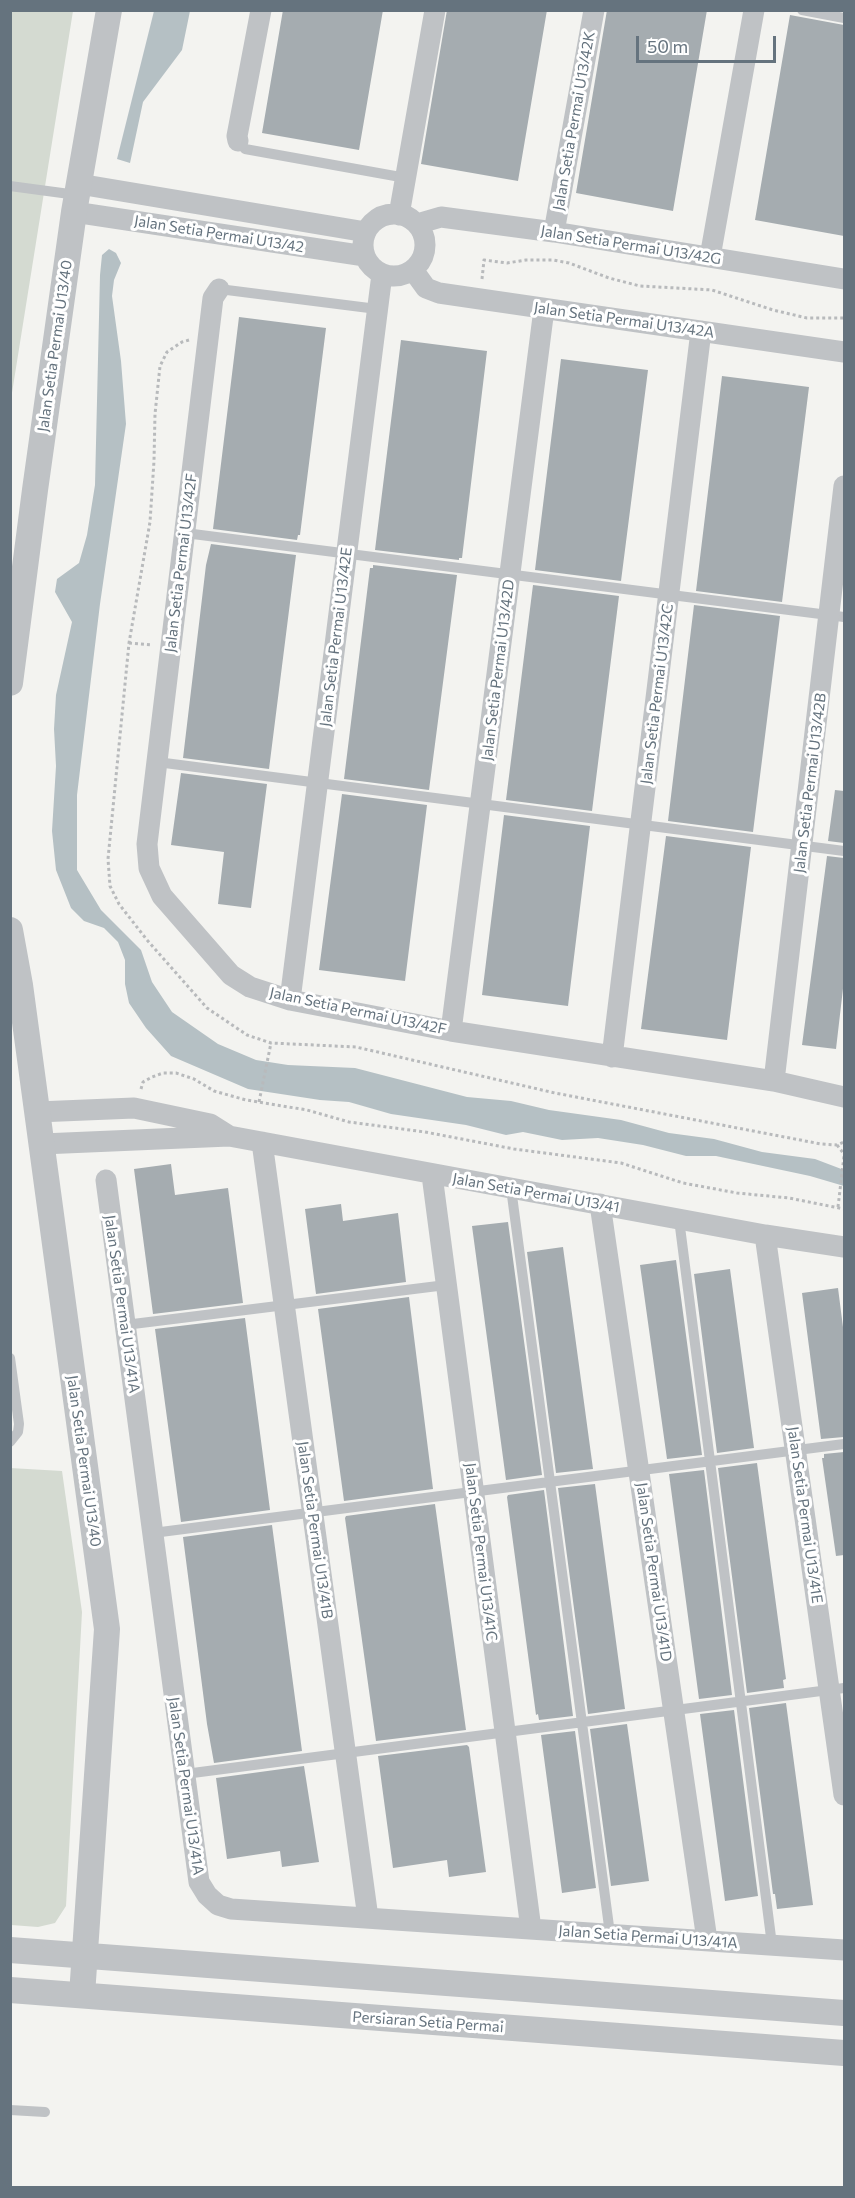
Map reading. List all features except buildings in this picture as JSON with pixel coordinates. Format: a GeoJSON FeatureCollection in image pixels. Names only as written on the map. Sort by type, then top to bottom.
{"type":"FeatureCollection","features":[{"type":"Feature","properties":{"kind":"street","name":"Jalan Setia Permai U13/40"},"geometry":{"type":"LineString","coordinates":[[10,683],[77,197],[109,10]]}},
{"type":"Feature","properties":{"kind":"street"},"geometry":{"type":"LineString","coordinates":[[238,141],[237,136],[261,10]]}},
{"type":"Feature","properties":{"kind":"street"},"geometry":{"type":"LineString","coordinates":[[408,219],[406,178],[435,10]]}},
{"type":"Feature","properties":{"kind":"street","name":"Jalan Setia Permai U13/42K"},"geometry":{"type":"LineString","coordinates":[[554,232],[594,10]]}},
{"type":"Feature","properties":{"kind":"street"},"geometry":{"type":"LineString","coordinates":[[710,257],[754,10]]}},
{"type":"Feature","properties":{"kind":"street","name":"Jalan Setia Permai U13/42"},"geometry":{"type":"LineString","coordinates":[[77,197],[255,214],[366,232]]}},
{"type":"Feature","properties":{"kind":"street","name":"Jalan Setia Permai U13/42"},"geometry":{"type":"LineString","coordinates":[[77,197],[251,239],[365,256]]}},
{"type":"Feature","properties":{"kind":"street"},"geometry":{"type":"LineString","coordinates":[[251,239],[255,214]]}},
{"type":"Feature","properties":{"kind":"street"},"geometry":{"type":"LineString","coordinates":[[389,214],[408,219],[423,233],[425,243],[420,263],[413,270],[398,276],[382,274],[374,269],[365,256],[366,232],[372,224],[389,214]]}},
{"type":"Feature","properties":{"kind":"street","name":"Jalan Setia Permai U13/42G"},"geometry":{"type":"LineString","coordinates":[[408,219],[441,217],[554,232],[844,279]]}},
{"type":"Feature","properties":{"kind":"street","name":"Jalan Setia Permai U13/42A"},"geometry":{"type":"LineString","coordinates":[[413,270],[426,288],[439,293],[844,352]]}},
{"type":"Feature","properties":{"kind":"street","name":"Jalan Setia Permai U13/42E"},"geometry":{"type":"LineString","coordinates":[[290,1000],[382,274]]}},
{"type":"Feature","properties":{"kind":"street","name":"Jalan Setia Permai U13/42F"},"geometry":{"type":"LineString","coordinates":[[219,289],[213,298],[147,844],[149,868],[162,896],[231,975],[250,987],[290,1000],[451,1032],[774,1081],[844,1097]]}},
{"type":"Feature","properties":{"kind":"street","name":"Jalan Setia Permai U13/42D"},"geometry":{"type":"LineString","coordinates":[[451,1032],[544,309]]}},
{"type":"Feature","properties":{"kind":"street","name":"Jalan Setia Permai U13/42C"},"geometry":{"type":"LineString","coordinates":[[612,1057],[701,331]]}},
{"type":"Feature","properties":{"kind":"street","name":"Jalan Setia Permai U13/42B"},"geometry":{"type":"LineString","coordinates":[[774,1081],[802,846],[837,616],[844,486]]}},
{"type":"Feature","properties":{"kind":"street","name":"Jalan Setia Permai U13/40"},"geometry":{"type":"LineString","coordinates":[[10,930],[15,986],[42,1144],[107,1629],[82,1995]]}},
{"type":"Feature","properties":{"kind":"street","name":"Jalan Setia Permai U13/41"},"geometry":{"type":"LineString","coordinates":[[37,1113],[134,1108],[210,1124],[229,1136]]}},
{"type":"Feature","properties":{"kind":"street","name":"Jalan Setia Permai U13/41"},"geometry":{"type":"LineString","coordinates":[[42,1144],[229,1136],[844,1249]]}},
{"type":"Feature","properties":{"kind":"street","name":"Jalan Setia Permai U13/41B"},"geometry":{"type":"LineString","coordinates":[[262,1142],[368,1918]]}},
{"type":"Feature","properties":{"kind":"street","name":"Jalan Setia Permai U13/41C"},"geometry":{"type":"LineString","coordinates":[[432,1175],[531,1929]]}},
{"type":"Feature","properties":{"kind":"street","name":"Jalan Setia Permai U13/41A"},"geometry":{"type":"LineString","coordinates":[[106,1180],[199,1882],[207,1895],[218,1905],[231,1909],[844,1950]]}},
{"type":"Feature","properties":{"kind":"street","name":"Jalan Setia Permai U13/41D"},"geometry":{"type":"LineString","coordinates":[[600,1204],[707,1940]]}},
{"type":"Feature","properties":{"kind":"street","name":"Jalan Setia Permai U13/41E"},"geometry":{"type":"LineString","coordinates":[[765,1235],[795,1450],[837,1689],[844,1796]]}},
{"type":"Feature","properties":{"kind":"street"},"geometry":{"type":"LineString","coordinates":[[10,1950],[844,2013]]}},
{"type":"Feature","properties":{"kind":"street","name":"Persiaran Setia Permai"},"geometry":{"type":"LineString","coordinates":[[10,1990],[844,2053]]}},
{"type":"Feature","properties":{"kind":"lane"},"geometry":{"type":"LineString","coordinates":[[802,10],[844,18]]}},
{"type":"Feature","properties":{"kind":"lane"},"geometry":{"type":"LineString","coordinates":[[238,141],[245,149],[406,178]]}},
{"type":"Feature","properties":{"kind":"lane"},"geometry":{"type":"LineString","coordinates":[[10,186],[77,197]]}},
{"type":"Feature","properties":{"kind":"lane"},"geometry":{"type":"LineString","coordinates":[[219,289],[377,309]]}},
{"type":"Feature","properties":{"kind":"lane"},"geometry":{"type":"LineString","coordinates":[[185,533],[837,616]]}},
{"type":"Feature","properties":{"kind":"lane"},"geometry":{"type":"LineString","coordinates":[[157,762],[844,851]]}},
{"type":"Feature","properties":{"kind":"lane"},"geometry":{"type":"LineString","coordinates":[[511,1188],[610,1934]]}},
{"type":"Feature","properties":{"kind":"lane"},"geometry":{"type":"LineString","coordinates":[[679,1219],[772,1945]]}},
{"type":"Feature","properties":{"kind":"lane"},"geometry":{"type":"LineString","coordinates":[[125,1325],[446,1285]]}},
{"type":"Feature","properties":{"kind":"lane"},"geometry":{"type":"LineString","coordinates":[[10,1358],[19,1424],[18,1432],[10,1442]]}},
{"type":"Feature","properties":{"kind":"lane"},"geometry":{"type":"LineString","coordinates":[[153,1533],[844,1444]]}},
{"type":"Feature","properties":{"kind":"lane"},"geometry":{"type":"LineString","coordinates":[[185,1774],[837,1689]]}},
{"type":"Feature","properties":{"kind":"lane"},"geometry":{"type":"LineString","coordinates":[[10,2110],[45,2112]]}},
{"type":"Feature","properties":{"kind":"path"},"geometry":{"type":"LineString","coordinates":[[479,299],[484,260],[507,263],[553,260],[570,263],[609,278],[640,286],[712,290],[773,310],[807,318],[844,318]]}},
{"type":"Feature","properties":{"kind":"path"},"geometry":{"type":"LineString","coordinates":[[259,1102],[271,1043]]}},
{"type":"Feature","properties":{"kind":"path"},"geometry":{"type":"LineString","coordinates":[[134,1108],[143,1082],[164,1073],[176,1072],[214,1091],[307,1110],[349,1122],[425,1132],[514,1149],[621,1163],[683,1183],[737,1193],[789,1198],[844,1209]]}},
{"type":"Feature","properties":{"kind":"path"},"geometry":{"type":"LineString","coordinates":[[837,1145],[844,1155],[838,1207]]}},
{"type":"Feature","properties":{"kind":"shaded area"},"geometry":{"type":"Polygon","coordinates":[[[11,11],[73,11],[11,399],[11,11]]]}},
{"type":"Feature","properties":{"kind":"shaded area"},"geometry":{"type":"Polygon","coordinates":[[[154,11],[190,11],[182,50],[143,102],[130,163],[117,159],[154,11]]]}},
{"type":"Feature","properties":{"kind":"shaded area"},"geometry":{"type":"Polygon","coordinates":[[[109,249],[116,253],[121,263],[114,280],[112,296],[121,361],[126,424],[100,604],[77,795],[77,870],[101,910],[141,950],[152,982],[172,1012],[218,1044],[256,1060],[288,1065],[355,1068],[467,1097],[511,1101],[549,1110],[621,1120],[669,1133],[714,1139],[762,1152],[815,1159],[844,1170],[844,1186],[810,1176],[716,1156],[686,1156],[643,1145],[598,1138],[562,1140],[523,1132],[506,1135],[466,1125],[391,1114],[349,1102],[248,1089],[171,1056],[146,1028],[129,1003],[125,984],[125,960],[118,942],[104,928],[84,921],[71,908],[56,870],[52,831],[56,766],[54,729],[56,695],[72,622],[55,592],[57,579],[79,563],[87,535],[95,485],[100,275],[102,255],[109,249]]]}},
{"type":"Feature","properties":{"kind":"shaded area"},"geometry":{"type":"Polygon","coordinates":[[[10,1468],[62,1471],[82,1612],[66,1906],[55,1923],[38,1927],[11,1925],[10,1468]]]}}]}
